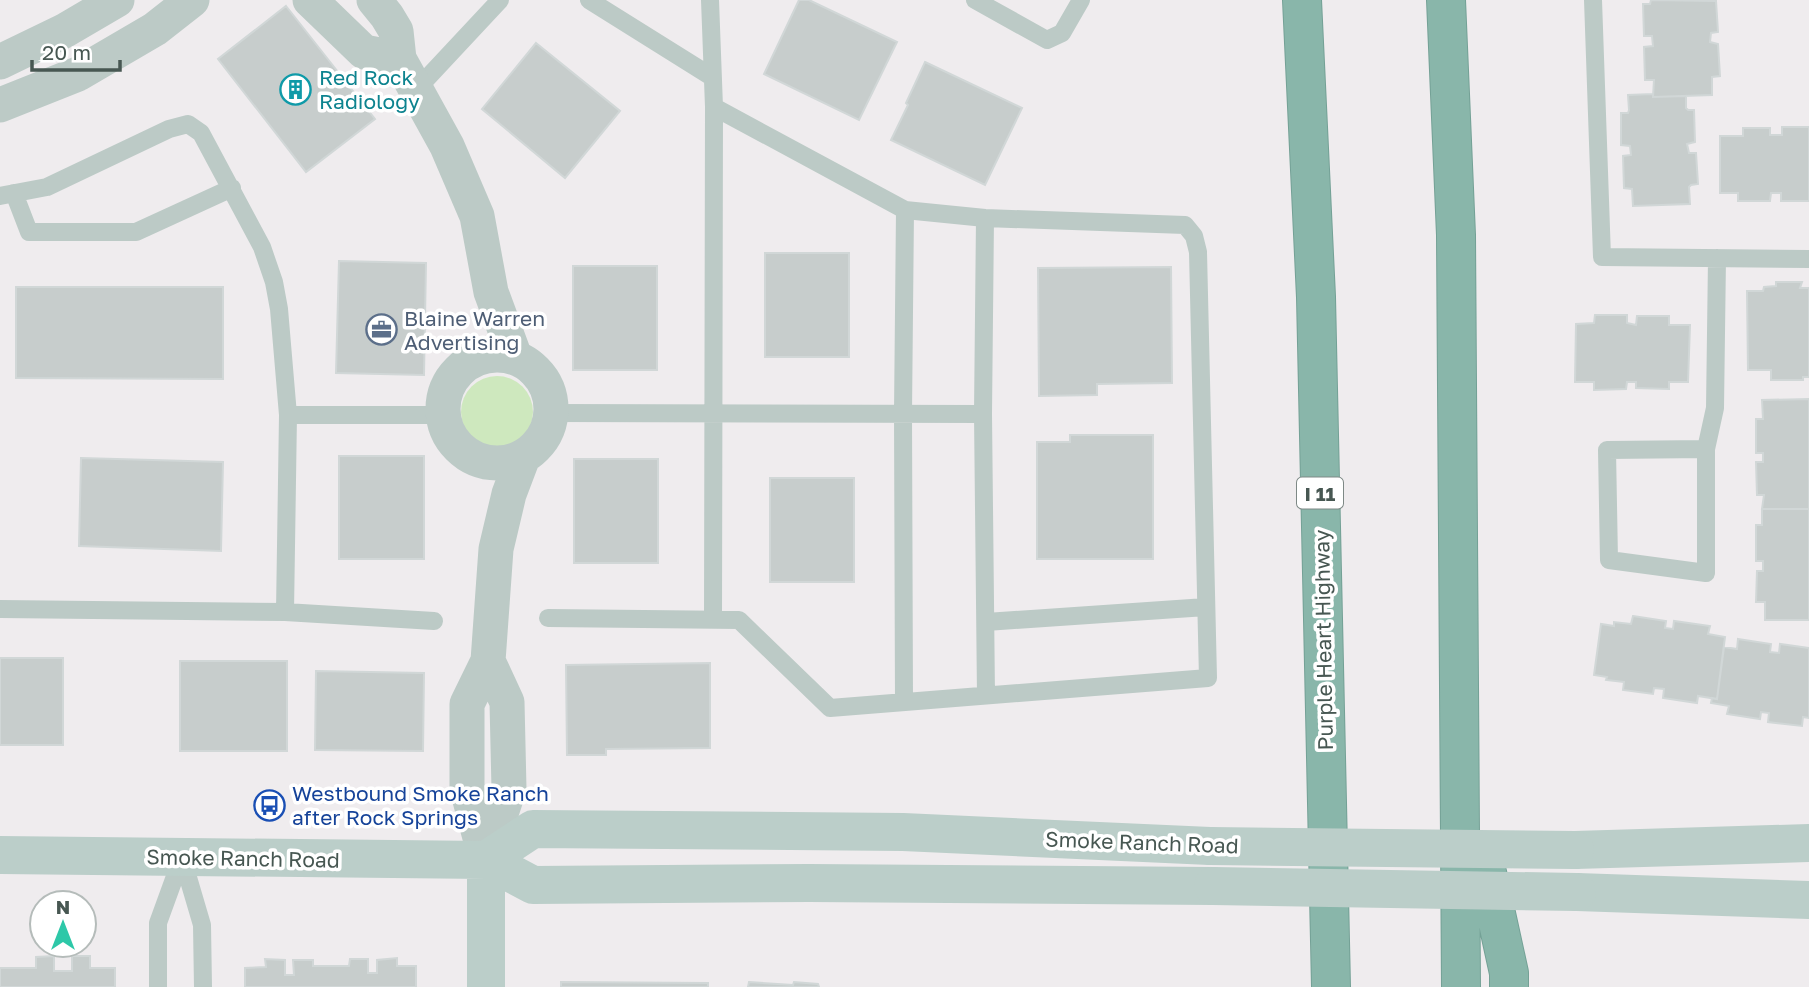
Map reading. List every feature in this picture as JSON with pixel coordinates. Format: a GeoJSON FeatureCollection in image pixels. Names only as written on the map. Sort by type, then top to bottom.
{"type":"FeatureCollection","features":[{"type":"Feature","properties":{"kind":"highway","name":"Purple Heart Highway"},"geometry":{"type":"LineString","coordinates":[[1302,0],[1316,297],[1331,987]]}},
{"type":"Feature","properties":{"kind":"highway"},"geometry":{"type":"LineString","coordinates":[[1446,0],[1456,235],[1461,987]]}},
{"type":"Feature","properties":{"kind":"highway"},"geometry":{"type":"LineString","coordinates":[[1460,752],[1509,973],[1509,987]]}},
{"type":"Feature","properties":{"kind":"main road","name":"Smoke Ranch Road"},"geometry":{"type":"LineString","coordinates":[[486,860],[533,829],[903,832],[1210,846],[1575,850],[1809,842]]}},
{"type":"Feature","properties":{"kind":"main road","name":"Smoke Ranch Road"},"geometry":{"type":"LineString","coordinates":[[0,855],[486,860],[533,886],[823,883],[1213,886],[1577,892],[1809,900]]}},
{"type":"Feature","properties":{"kind":"main road"},"geometry":{"type":"LineString","coordinates":[[486,860],[486,987]]}},
{"type":"Feature","properties":{"kind":"street"},"geometry":{"type":"LineString","coordinates":[[0,62],[64,32],[117,0]]}},
{"type":"Feature","properties":{"kind":"street"},"geometry":{"type":"LineString","coordinates":[[0,105],[78,74],[192,0]]}},
{"type":"Feature","properties":{"kind":"street"},"geometry":{"type":"LineString","coordinates":[[310,0],[364,52],[399,60]]}},
{"type":"Feature","properties":{"kind":"street"},"geometry":{"type":"LineString","coordinates":[[374,0],[396,32],[399,60],[447,146],[477,216],[491,292],[514,357]]}},
{"type":"Feature","properties":{"kind":"street"},"geometry":{"type":"LineString","coordinates":[[478,357],[491,292]]}},
{"type":"Feature","properties":{"kind":"street"},"geometry":{"type":"LineString","coordinates":[[496,354],[514,357],[531,366],[543,380],[550,396],[551,413],[547,430],[537,445],[523,457],[507,462],[489,463],[472,457],[457,447],[447,432],[442,415],[443,397],[450,380],[462,366],[478,357],[496,354]]}},
{"type":"Feature","properties":{"kind":"street"},"geometry":{"type":"LineString","coordinates":[[472,457],[485,487],[496,549]]}},
{"type":"Feature","properties":{"kind":"street"},"geometry":{"type":"LineString","coordinates":[[486,860],[509,789],[507,702],[488,661],[496,549],[509,494],[523,457]]}},
{"type":"Feature","properties":{"kind":"lane"},"geometry":{"type":"LineString","coordinates":[[416,90],[500,0]]}},
{"type":"Feature","properties":{"kind":"lane"},"geometry":{"type":"LineString","coordinates":[[589,0],[712,77]]}},
{"type":"Feature","properties":{"kind":"lane"},"geometry":{"type":"LineString","coordinates":[[710,0],[714,107],[713,619]]}},
{"type":"Feature","properties":{"kind":"lane"},"geometry":{"type":"LineString","coordinates":[[975,0],[1046,40],[1062,33],[1082,0]]}},
{"type":"Feature","properties":{"kind":"lane"},"geometry":{"type":"LineString","coordinates":[[1593,0],[1602,257],[1809,259]]}},
{"type":"Feature","properties":{"kind":"lane"},"geometry":{"type":"LineString","coordinates":[[548,618],[739,620],[830,708],[1208,678],[1198,252],[1194,236],[1185,225],[985,218],[905,210],[714,107]]}},
{"type":"Feature","properties":{"kind":"lane"},"geometry":{"type":"LineString","coordinates":[[232,188],[135,232],[29,232],[7,195],[47,187],[169,129],[188,124],[201,133],[232,188],[262,247],[274,282],[279,309],[288,415],[285,612]]}},
{"type":"Feature","properties":{"kind":"lane"},"geometry":{"type":"LineString","coordinates":[[904,702],[905,210]]}},
{"type":"Feature","properties":{"kind":"lane"},"geometry":{"type":"LineString","coordinates":[[985,218],[983,414],[986,695]]}},
{"type":"Feature","properties":{"kind":"lane"},"geometry":{"type":"LineString","coordinates":[[1706,449],[1607,450],[1609,560],[1706,573],[1706,449],[1715,408],[1717,258]]}},
{"type":"Feature","properties":{"kind":"lane"},"geometry":{"type":"LineString","coordinates":[[551,413],[983,414]]}},
{"type":"Feature","properties":{"kind":"lane"},"geometry":{"type":"LineString","coordinates":[[288,415],[442,415]]}},
{"type":"Feature","properties":{"kind":"lane"},"geometry":{"type":"LineString","coordinates":[[986,622],[1206,607]]}},
{"type":"Feature","properties":{"kind":"lane"},"geometry":{"type":"LineString","coordinates":[[0,609],[285,612],[434,621]]}},
{"type":"Feature","properties":{"kind":"lane"},"geometry":{"type":"LineString","coordinates":[[158,987],[158,923],[182,857]]}},
{"type":"Feature","properties":{"kind":"lane"},"geometry":{"type":"LineString","coordinates":[[182,857],[202,925],[203,987]]}},
{"type":"Feature","properties":{"kind":"green space"},"geometry":{"type":"Polygon","coordinates":[[[497,376],[517,382],[527,392],[533,412],[527,432],[517,442],[497,448],[477,442],[467,432],[461,412],[467,392],[477,382],[497,376]]]}},
{"type":"Feature","properties":{"kind":"building"},"geometry":{"type":"Polygon","coordinates":[[[799,0],[809,0],[897,42],[859,120],[764,74],[799,0]]]}},
{"type":"Feature","properties":{"kind":"building"},"geometry":{"type":"Polygon","coordinates":[[[1651,0],[1716,1],[1718,32],[1711,33],[1710,42],[1718,44],[1720,76],[1712,77],[1712,95],[1653,97],[1654,80],[1645,80],[1644,47],[1653,46],[1652,36],[1644,36],[1643,4],[1650,4],[1651,0]]]}},
{"type":"Feature","properties":{"kind":"building","name":"Red Rock Radiology"},"geometry":{"type":"Polygon","coordinates":[[[286,6],[375,119],[306,172],[218,59],[286,6]]]}},
{"type":"Feature","properties":{"kind":"building"},"geometry":{"type":"Polygon","coordinates":[[[536,43],[620,111],[565,178],[482,109],[536,43]]]}},
{"type":"Feature","properties":{"kind":"building"},"geometry":{"type":"Polygon","coordinates":[[[925,62],[1022,108],[985,185],[891,140],[925,62]]]}},
{"type":"Feature","properties":{"kind":"building"},"geometry":{"type":"Polygon","coordinates":[[[1653,94],[1653,97],[1686,96],[1686,108],[1694,110],[1695,142],[1687,144],[1689,153],[1696,153],[1698,184],[1689,187],[1690,204],[1633,206],[1632,189],[1624,188],[1623,156],[1631,155],[1630,146],[1621,145],[1621,113],[1628,113],[1628,95],[1653,94]]]}},
{"type":"Feature","properties":{"kind":"building"},"geometry":{"type":"Polygon","coordinates":[[[1782,127],[1809,127],[1809,201],[1781,201],[1781,193],[1771,193],[1770,201],[1738,201],[1738,193],[1720,193],[1720,136],[1743,136],[1743,128],[1770,128],[1770,135],[1782,135],[1782,127]]]}},
{"type":"Feature","properties":{"kind":"building"},"geometry":{"type":"Polygon","coordinates":[[[765,253],[849,253],[849,357],[765,357],[765,253]]]}},
{"type":"Feature","properties":{"kind":"building","name":"Blaine Warren Advertising"},"geometry":{"type":"Polygon","coordinates":[[[339,261],[426,263],[424,375],[336,373],[339,261]]]}},
{"type":"Feature","properties":{"kind":"building"},"geometry":{"type":"Polygon","coordinates":[[[573,266],[657,266],[657,370],[573,370],[573,266]]]}},
{"type":"Feature","properties":{"kind":"building"},"geometry":{"type":"Polygon","coordinates":[[[1171,267],[1172,383],[1097,384],[1097,395],[1039,396],[1038,268],[1171,267]]]}},
{"type":"Feature","properties":{"kind":"building"},"geometry":{"type":"Polygon","coordinates":[[[1776,282],[1802,282],[1800,288],[1809,288],[1809,377],[1803,377],[1803,380],[1771,380],[1771,370],[1748,370],[1747,291],[1763,291],[1764,287],[1776,286],[1776,282]]]}},
{"type":"Feature","properties":{"kind":"building"},"geometry":{"type":"Polygon","coordinates":[[[16,287],[223,287],[223,379],[16,378],[16,287]]]}},
{"type":"Feature","properties":{"kind":"building"},"geometry":{"type":"Polygon","coordinates":[[[1595,315],[1627,315],[1627,323],[1636,325],[1637,316],[1669,316],[1669,325],[1690,325],[1688,382],[1669,382],[1669,389],[1636,388],[1636,382],[1627,382],[1626,389],[1594,390],[1594,382],[1575,382],[1576,324],[1594,323],[1595,315]]]}},
{"type":"Feature","properties":{"kind":"building"},"geometry":{"type":"Polygon","coordinates":[[[1809,399],[1809,509],[1762,509],[1764,495],[1757,495],[1756,462],[1763,462],[1763,453],[1756,453],[1756,419],[1763,419],[1762,400],[1809,399]]]}},
{"type":"Feature","properties":{"kind":"building"},"geometry":{"type":"Polygon","coordinates":[[[1070,435],[1153,435],[1153,559],[1037,559],[1037,442],[1070,442],[1070,435]]]}},
{"type":"Feature","properties":{"kind":"building"},"geometry":{"type":"Polygon","coordinates":[[[339,456],[424,456],[424,559],[339,559],[339,456]]]}},
{"type":"Feature","properties":{"kind":"building"},"geometry":{"type":"Polygon","coordinates":[[[81,458],[223,462],[221,551],[79,546],[81,458]]]}},
{"type":"Feature","properties":{"kind":"building"},"geometry":{"type":"Polygon","coordinates":[[[574,459],[658,459],[658,563],[574,563],[574,459]]]}},
{"type":"Feature","properties":{"kind":"building"},"geometry":{"type":"Polygon","coordinates":[[[770,478],[854,478],[854,582],[770,582],[770,478]]]}},
{"type":"Feature","properties":{"kind":"building"},"geometry":{"type":"Polygon","coordinates":[[[1762,509],[1809,509],[1809,620],[1765,620],[1765,602],[1756,602],[1757,571],[1763,571],[1763,561],[1756,561],[1756,525],[1762,525],[1762,509]]]}},
{"type":"Feature","properties":{"kind":"building"},"geometry":{"type":"Polygon","coordinates":[[[1633,616],[1666,621],[1665,628],[1673,629],[1674,621],[1710,626],[1708,634],[1725,637],[1717,699],[1698,696],[1697,703],[1663,698],[1664,689],[1654,688],[1653,694],[1623,690],[1624,682],[1606,680],[1607,677],[1594,675],[1601,624],[1631,624],[1633,616]]]}},
{"type":"Feature","properties":{"kind":"building"},"geometry":{"type":"Polygon","coordinates":[[[1738,639],[1771,644],[1770,652],[1779,653],[1780,644],[1809,648],[1809,718],[1803,717],[1802,726],[1768,722],[1769,713],[1761,712],[1760,719],[1727,714],[1729,706],[1711,703],[1712,698],[1717,699],[1724,647],[1737,649],[1738,639]]]}},
{"type":"Feature","properties":{"kind":"building"},"geometry":{"type":"Polygon","coordinates":[[[0,658],[63,658],[63,745],[0,745],[0,658]]]}},
{"type":"Feature","properties":{"kind":"building"},"geometry":{"type":"Polygon","coordinates":[[[180,661],[287,661],[287,751],[180,751],[180,661]]]}},
{"type":"Feature","properties":{"kind":"building"},"geometry":{"type":"Polygon","coordinates":[[[710,663],[710,748],[606,749],[606,755],[567,755],[566,665],[710,663]]]}},
{"type":"Feature","properties":{"kind":"building"},"geometry":{"type":"Polygon","coordinates":[[[316,671],[424,673],[423,751],[315,750],[316,671]]]}},
{"type":"Feature","properties":{"kind":"building"},"geometry":{"type":"Polygon","coordinates":[[[397,958],[397,966],[416,966],[416,987],[245,987],[245,968],[266,967],[265,959],[285,960],[285,975],[294,975],[293,960],[313,960],[313,966],[349,966],[350,959],[368,959],[368,973],[377,973],[377,960],[397,958]]]}},
{"type":"Feature","properties":{"kind":"building"},"geometry":{"type":"Polygon","coordinates":[[[36,959],[54,959],[54,971],[72,971],[72,959],[90,959],[90,968],[115,968],[115,987],[0,987],[0,968],[36,968],[36,959]]]}},
{"type":"Feature","properties":{"kind":"building"},"geometry":{"type":"Polygon","coordinates":[[[561,982],[708,983],[708,987],[561,987],[561,982]]]}},
{"type":"Feature","properties":{"kind":"building"},"geometry":{"type":"Polygon","coordinates":[[[749,982],[793,985],[794,982],[818,984],[819,987],[748,987],[749,982]]]}},
{"type":"Feature","properties":{"kind":"place","name":"Red Rock Radiology"},"geometry":{"type":"Point","coordinates":[296,89]}},
{"type":"Feature","properties":{"kind":"place","name":"Blaine Warren Advertising"},"geometry":{"type":"Point","coordinates":[381,330]}},
{"type":"Feature","properties":{"kind":"place","name":"Westbound Smoke Ranch after Rock Springs"},"geometry":{"type":"Point","coordinates":[269,805]}}]}
